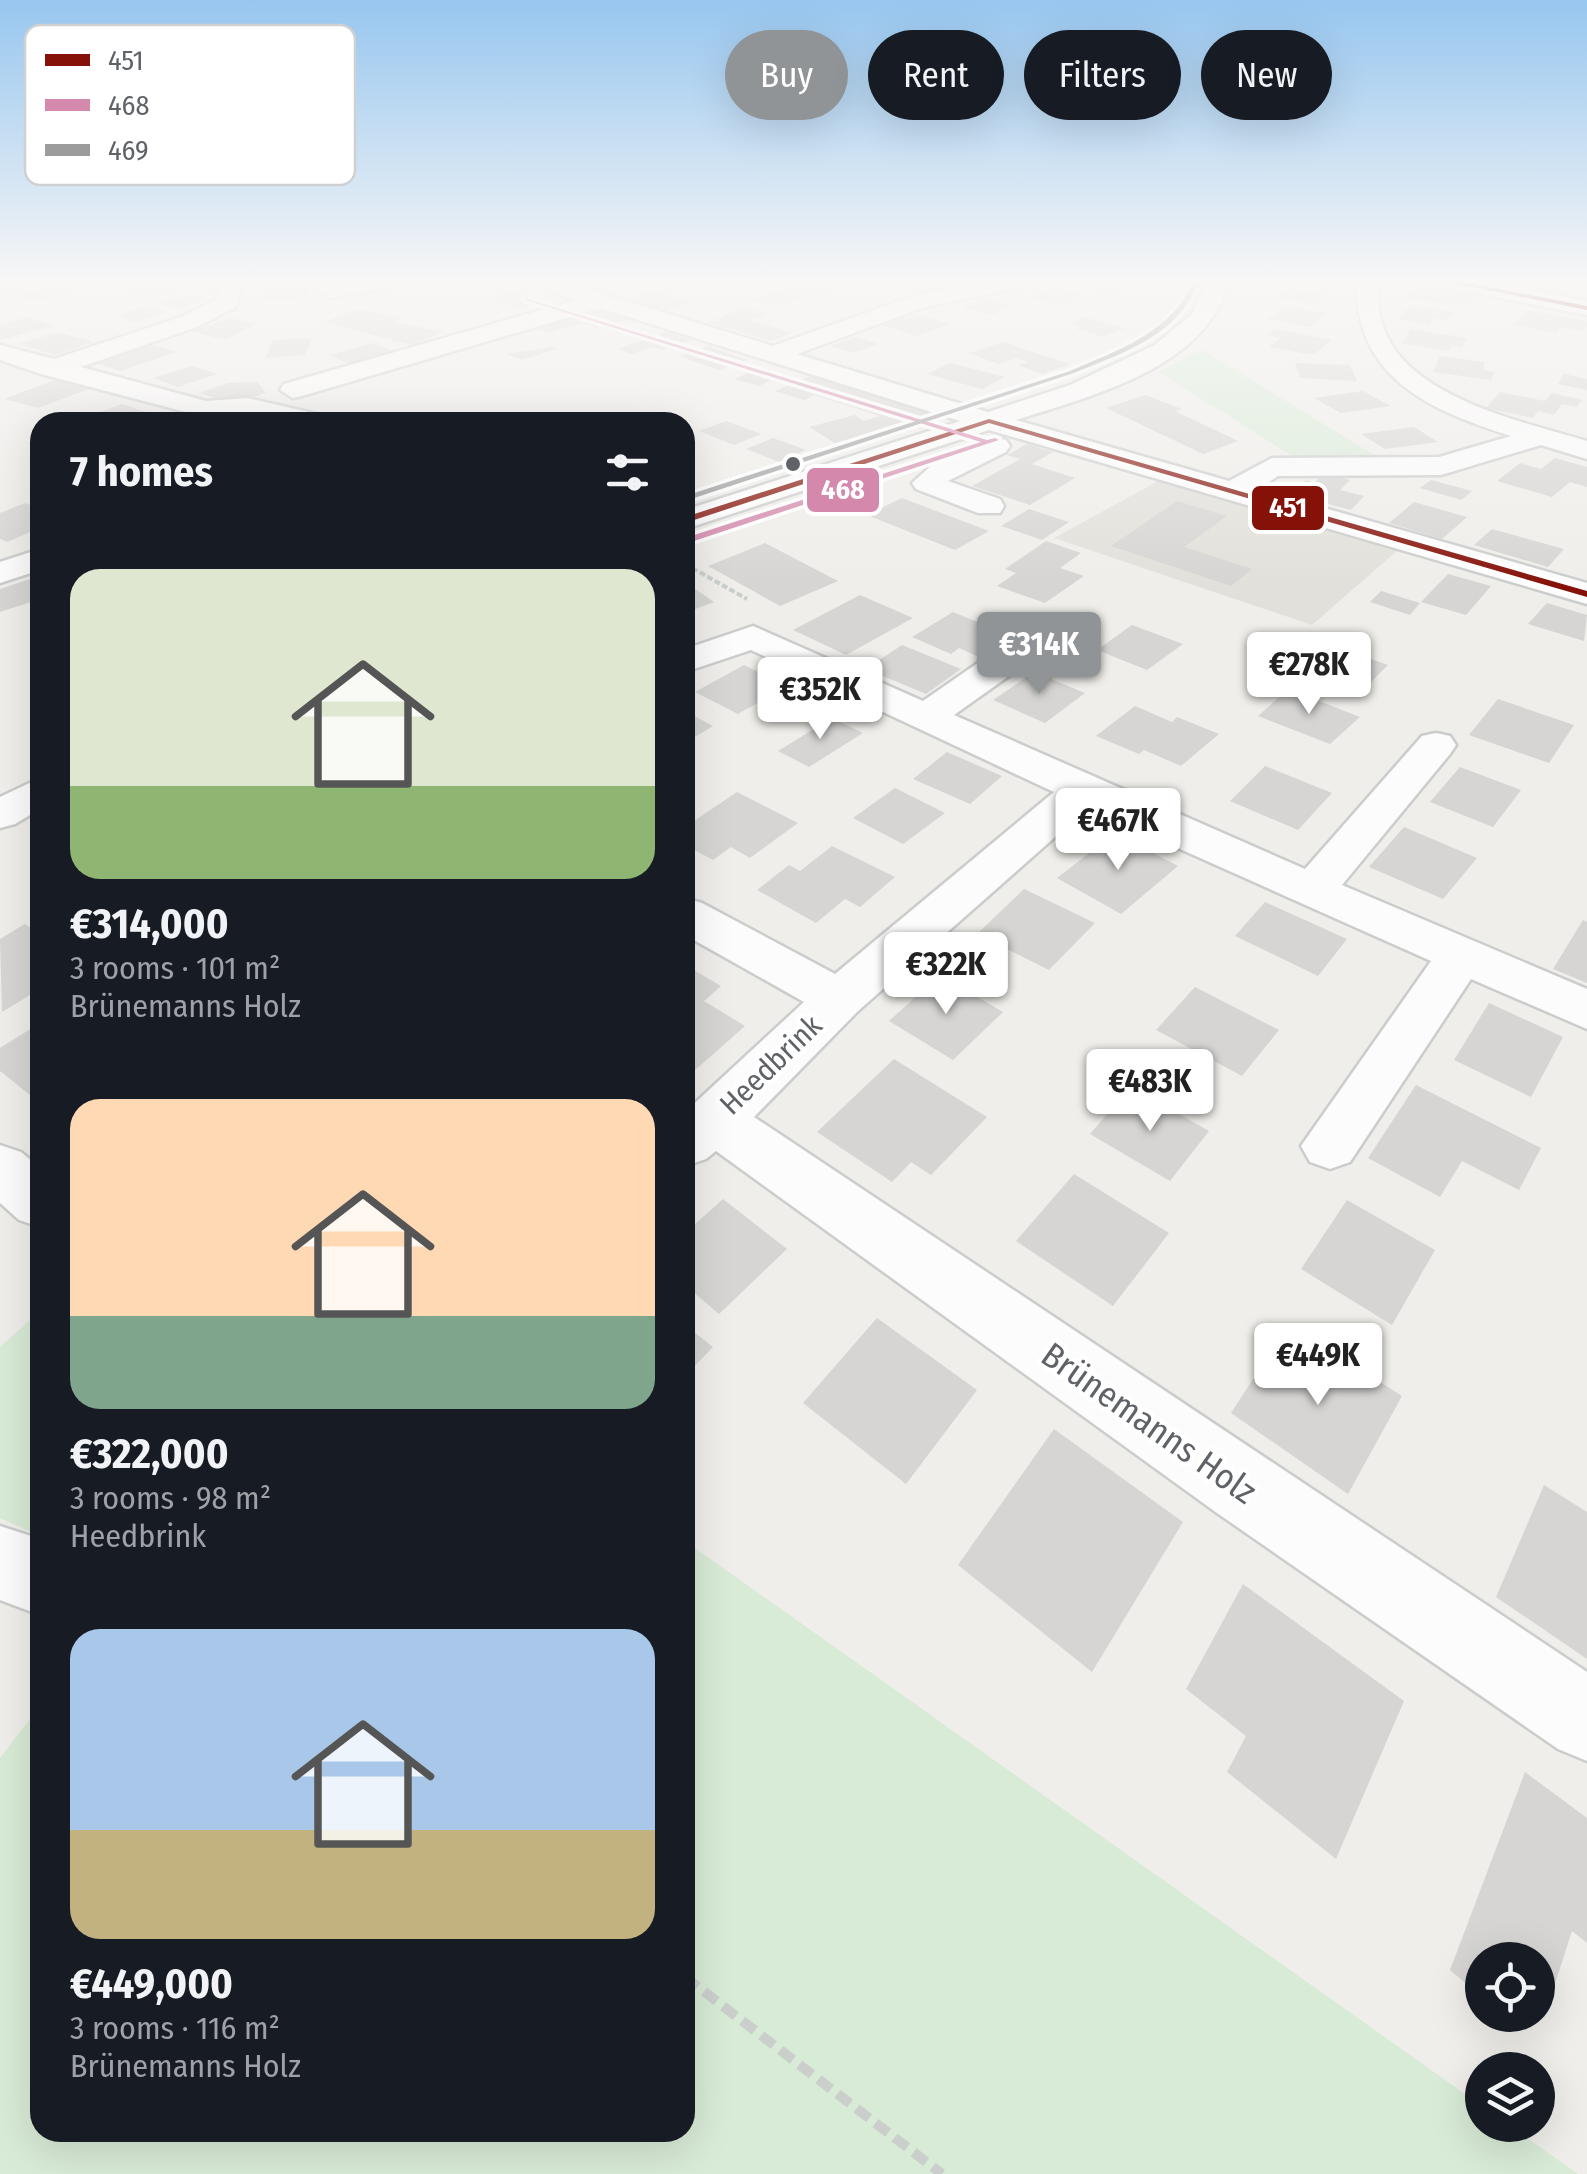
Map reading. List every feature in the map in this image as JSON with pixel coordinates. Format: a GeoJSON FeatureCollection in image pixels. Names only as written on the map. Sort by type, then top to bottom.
{"type":"FeatureCollection","features":[{"type":"Feature","properties":{"kind":"street"},"geometry":{"type":"LineString","coordinates":[[106,381],[205,409],[246,406],[272,412]]}},
{"type":"Feature","properties":{"kind":"street"},"geometry":{"type":"LineString","coordinates":[[294,390],[323,381]]}},
{"type":"Feature","properties":{"kind":"street"},"geometry":{"type":"LineString","coordinates":[[863,381],[1587,594]]}},
{"type":"Feature","properties":{"kind":"street"},"geometry":{"type":"LineString","coordinates":[[695,517],[1101,381]]}},
{"type":"Feature","properties":{"kind":"street"},"geometry":{"type":"LineString","coordinates":[[1415,381],[1446,401],[1587,450]]}},
{"type":"Feature","properties":{"kind":"street"},"geometry":{"type":"LineString","coordinates":[[989,506],[928,483],[964,460],[1031,433]]}},
{"type":"Feature","properties":{"kind":"street"},"geometry":{"type":"LineString","coordinates":[[1233,492],[1272,467],[1441,466],[1542,436]]}},
{"type":"Feature","properties":{"kind":"street"},"geometry":{"type":"LineString","coordinates":[[0,573],[30,562]]}},
{"type":"Feature","properties":{"kind":"street"},"geometry":{"type":"LineString","coordinates":[[695,658],[753,638],[1084,790],[1587,1010]]}},
{"type":"Feature","properties":{"kind":"street"},"geometry":{"type":"LineString","coordinates":[[928,716],[1034,641]]}},
{"type":"Feature","properties":{"kind":"street"},"geometry":{"type":"LineString","coordinates":[[1312,891],[1436,745]]}},
{"type":"Feature","properties":{"kind":"street","name":"Heedbrink"},"geometry":{"type":"LineString","coordinates":[[700,1132],[839,999],[1084,790]]}},
{"type":"Feature","properties":{"kind":"street"},"geometry":{"type":"LineString","coordinates":[[0,815],[30,796]]}},
{"type":"Feature","properties":{"kind":"street"},"geometry":{"type":"LineString","coordinates":[[695,920],[839,999]]}},
{"type":"Feature","properties":{"kind":"street"},"geometry":{"type":"LineString","coordinates":[[1330,1146],[1461,956]]}},
{"type":"Feature","properties":{"kind":"street","name":"Brünemanns Holz"},"geometry":{"type":"LineString","coordinates":[[700,1132],[1226,1477],[1587,1720]]}},
{"type":"Feature","properties":{"kind":"street"},"geometry":{"type":"LineString","coordinates":[[0,1563],[30,1574]]}},
{"type":"Feature","properties":{"kind":"path"},"geometry":{"type":"LineString","coordinates":[[695,1985],[942,2174]]}},
{"type":"Feature","properties":{"kind":"shaded area"},"geometry":{"type":"Polygon","coordinates":[[[1160,480],[1398,550],[1312,625],[1054,538],[1160,480]]]}},
{"type":"Feature","properties":{"kind":"green space"},"geometry":{"type":"Polygon","coordinates":[[[1174,381],[1254,381],[1384,461],[1300,461],[1174,381]]]}},
{"type":"Feature","properties":{"kind":"green space"},"geometry":{"type":"Polygon","coordinates":[[[30,1320],[30,1532],[0,1518],[0,1347],[30,1320]]]}},
{"type":"Feature","properties":{"kind":"green space"},"geometry":{"type":"Polygon","coordinates":[[[695,1548],[1465,2094],[1465,2142],[1533,2142],[1578,2174],[0,2174],[0,1758],[30,1719],[30,2142],[695,2142],[695,1548]]]}},
{"type":"Feature","properties":{"kind":"building"},"geometry":{"type":"Polygon","coordinates":[[[51,381],[89,389],[38,408],[4,399],[51,381]]]}},
{"type":"Feature","properties":{"kind":"building"},"geometry":{"type":"Polygon","coordinates":[[[163,381],[195,381],[178,387],[163,381]]]}},
{"type":"Feature","properties":{"kind":"building"},"geometry":{"type":"Polygon","coordinates":[[[797,381],[839,381],[937,412],[909,425],[835,443],[809,427],[855,415],[863,421],[881,416],[814,395],[804,400],[775,391],[797,381]]]}},
{"type":"Feature","properties":{"kind":"building"},"geometry":{"type":"Polygon","coordinates":[[[954,381],[996,381],[982,389],[954,381]]]}},
{"type":"Feature","properties":{"kind":"building"},"geometry":{"type":"Polygon","coordinates":[[[1587,381],[1587,390],[1558,384],[1587,381]]]}},
{"type":"Feature","properties":{"kind":"building"},"geometry":{"type":"Polygon","coordinates":[[[258,382],[265,393],[249,399],[223,400],[199,393],[228,383],[258,382]]]}},
{"type":"Feature","properties":{"kind":"building"},"geometry":{"type":"Polygon","coordinates":[[[1363,391],[1391,406],[1341,413],[1314,398],[1363,391]]]}},
{"type":"Feature","properties":{"kind":"building"},"geometry":{"type":"Polygon","coordinates":[[[1500,392],[1545,401],[1552,393],[1582,400],[1577,407],[1562,404],[1554,415],[1538,411],[1533,418],[1486,408],[1500,392]]]}},
{"type":"Feature","properties":{"kind":"building"},"geometry":{"type":"Polygon","coordinates":[[[1145,395],[1182,409],[1175,411],[1238,441],[1203,454],[1106,408],[1145,395]]]}},
{"type":"Feature","properties":{"kind":"building"},"geometry":{"type":"Polygon","coordinates":[[[122,404],[146,412],[100,412],[122,404]]]}},
{"type":"Feature","properties":{"kind":"building"},"geometry":{"type":"Polygon","coordinates":[[[726,421],[761,434],[734,445],[699,431],[726,421]]]}},
{"type":"Feature","properties":{"kind":"building"},"geometry":{"type":"Polygon","coordinates":[[[1414,427],[1438,442],[1385,449],[1361,434],[1414,427]]]}},
{"type":"Feature","properties":{"kind":"building"},"geometry":{"type":"Polygon","coordinates":[[[773,438],[806,450],[779,462],[746,449],[773,438]]]}},
{"type":"Feature","properties":{"kind":"building"},"geometry":{"type":"Polygon","coordinates":[[[1027,444],[1053,452],[1032,464],[1075,478],[1030,505],[972,486],[1020,459],[1007,455],[1027,444]]]}},
{"type":"Feature","properties":{"kind":"building"},"geometry":{"type":"Polygon","coordinates":[[[1555,458],[1587,467],[1587,487],[1570,482],[1552,497],[1497,481],[1520,463],[1541,469],[1555,458]]]}},
{"type":"Feature","properties":{"kind":"building"},"geometry":{"type":"Polygon","coordinates":[[[1325,473],[1350,480],[1340,490],[1364,496],[1351,510],[1291,494],[1306,480],[1314,483],[1325,473]]]}},
{"type":"Feature","properties":{"kind":"building"},"geometry":{"type":"Polygon","coordinates":[[[1431,480],[1472,491],[1461,500],[1420,488],[1431,480]]]}},
{"type":"Feature","properties":{"kind":"building"},"geometry":{"type":"Polygon","coordinates":[[[902,498],[989,531],[955,550],[867,515],[902,498]]]}},
{"type":"Feature","properties":{"kind":"building"},"geometry":{"type":"Polygon","coordinates":[[[1177,501],[1227,516],[1184,547],[1252,569],[1231,586],[1111,546],[1177,501]]]}},
{"type":"Feature","properties":{"kind":"building"},"geometry":{"type":"Polygon","coordinates":[[[1414,502],[1467,517],[1442,539],[1389,523],[1414,502]]]}},
{"type":"Feature","properties":{"kind":"building"},"geometry":{"type":"Polygon","coordinates":[[[25,503],[30,505],[30,532],[7,542],[0,539],[0,513],[25,503]]]}},
{"type":"Feature","properties":{"kind":"building"},"geometry":{"type":"Polygon","coordinates":[[[1029,509],[1069,522],[1042,540],[1001,526],[1029,509]]]}},
{"type":"Feature","properties":{"kind":"building"},"geometry":{"type":"Polygon","coordinates":[[[1492,529],[1564,549],[1548,567],[1474,545],[1492,529]]]}},
{"type":"Feature","properties":{"kind":"building"},"geometry":{"type":"Polygon","coordinates":[[[1046,541],[1081,553],[1060,568],[1084,576],[1045,603],[997,586],[1016,573],[1005,569],[1046,541]]]}},
{"type":"Feature","properties":{"kind":"building"},"geometry":{"type":"Polygon","coordinates":[[[765,543],[838,581],[780,606],[708,566],[765,543]]]}},
{"type":"Feature","properties":{"kind":"building"},"geometry":{"type":"Polygon","coordinates":[[[1448,574],[1491,586],[1466,615],[1421,602],[1448,574]]]}},
{"type":"Feature","properties":{"kind":"building"},"geometry":{"type":"Polygon","coordinates":[[[30,579],[30,602],[0,612],[0,589],[30,579]]]}},
{"type":"Feature","properties":{"kind":"building"},"geometry":{"type":"Polygon","coordinates":[[[695,589],[714,602],[695,609],[695,589]]]}},
{"type":"Feature","properties":{"kind":"building"},"geometry":{"type":"Polygon","coordinates":[[[1381,591],[1420,603],[1410,615],[1370,602],[1381,591]]]}},
{"type":"Feature","properties":{"kind":"building"},"geometry":{"type":"Polygon","coordinates":[[[860,595],[913,618],[846,655],[793,630],[860,595]]]}},
{"type":"Feature","properties":{"kind":"building"},"geometry":{"type":"Polygon","coordinates":[[[1547,603],[1587,615],[1584,641],[1528,624],[1547,603]]]}},
{"type":"Feature","properties":{"kind":"building"},"geometry":{"type":"Polygon","coordinates":[[[953,612],[1012,636],[981,658],[959,648],[951,654],[912,637],[953,612]]]}},
{"type":"Feature","properties":{"kind":"building"},"geometry":{"type":"Polygon","coordinates":[[[1132,625],[1183,644],[1147,670],[1097,650],[1132,625]]]}},
{"type":"Feature","properties":{"kind":"building"},"geometry":{"type":"Polygon","coordinates":[[[1326,644],[1388,665],[1360,693],[1297,670],[1326,644]]]}},
{"type":"Feature","properties":{"kind":"building"},"geometry":{"type":"Polygon","coordinates":[[[902,645],[961,669],[926,694],[866,669],[902,645]]]}},
{"type":"Feature","properties":{"kind":"building"},"geometry":{"type":"Polygon","coordinates":[[[744,665],[787,686],[738,714],[695,692],[744,665]]]}},
{"type":"Feature","properties":{"kind":"building"},"geometry":{"type":"Polygon","coordinates":[[[1034,672],[1085,693],[1045,723],[993,700],[1034,672]]]}},
{"type":"Feature","properties":{"kind":"building"},"geometry":{"type":"Polygon","coordinates":[[[1288,689],[1360,717],[1330,744],[1258,716],[1288,689]]]}},
{"type":"Feature","properties":{"kind":"building"},"geometry":{"type":"Polygon","coordinates":[[[1498,699],[1574,725],[1549,763],[1469,735],[1498,699]]]}},
{"type":"Feature","properties":{"kind":"building"},"geometry":{"type":"Polygon","coordinates":[[[1135,706],[1172,722],[1177,717],[1219,734],[1181,766],[1096,736],[1135,706]]]}},
{"type":"Feature","properties":{"kind":"building"},"geometry":{"type":"Polygon","coordinates":[[[695,716],[713,726],[695,737],[695,716]]]}},
{"type":"Feature","properties":{"kind":"building"},"geometry":{"type":"Polygon","coordinates":[[[832,718],[863,733],[809,767],[778,751],[832,718]]]}},
{"type":"Feature","properties":{"kind":"building"},"geometry":{"type":"Polygon","coordinates":[[[947,752],[1002,776],[970,804],[913,779],[947,752]]]}},
{"type":"Feature","properties":{"kind":"building"},"geometry":{"type":"Polygon","coordinates":[[[1265,766],[1332,793],[1298,830],[1230,801],[1265,766]]]}},
{"type":"Feature","properties":{"kind":"building"},"geometry":{"type":"Polygon","coordinates":[[[1460,767],[1521,790],[1493,827],[1430,802],[1460,767]]]}},
{"type":"Feature","properties":{"kind":"building"},"geometry":{"type":"Polygon","coordinates":[[[895,788],[945,813],[903,844],[853,818],[895,788]]]}},
{"type":"Feature","properties":{"kind":"building"},"geometry":{"type":"Polygon","coordinates":[[[737,792],[798,823],[750,858],[731,847],[713,860],[695,850],[695,820],[737,792]]]}},
{"type":"Feature","properties":{"kind":"building"},"geometry":{"type":"Polygon","coordinates":[[[1404,827],[1477,858],[1443,899],[1369,867],[1404,827]]]}},
{"type":"Feature","properties":{"kind":"building"},"geometry":{"type":"Polygon","coordinates":[[[1115,833],[1178,866],[1121,914],[1057,878],[1115,833]]]}},
{"type":"Feature","properties":{"kind":"building"},"geometry":{"type":"Polygon","coordinates":[[[832,846],[895,877],[860,907],[845,899],[816,923],[757,890],[789,865],[800,871],[832,846]]]}},
{"type":"Feature","properties":{"kind":"building"},"geometry":{"type":"Polygon","coordinates":[[[1024,889],[1095,923],[1049,970],[977,934],[1024,889]]]}},
{"type":"Feature","properties":{"kind":"building"},"geometry":{"type":"Polygon","coordinates":[[[1265,902],[1347,939],[1318,976],[1235,936],[1265,902]]]}},
{"type":"Feature","properties":{"kind":"building"},"geometry":{"type":"Polygon","coordinates":[[[1583,920],[1587,922],[1587,983],[1553,969],[1583,920]]]}},
{"type":"Feature","properties":{"kind":"building"},"geometry":{"type":"Polygon","coordinates":[[[25,924],[30,927],[30,995],[2,1012],[0,939],[25,924]]]}},
{"type":"Feature","properties":{"kind":"building"},"geometry":{"type":"Polygon","coordinates":[[[695,971],[721,986],[704,1001],[745,1026],[695,1070],[695,971]]]}},
{"type":"Feature","properties":{"kind":"building"},"geometry":{"type":"Polygon","coordinates":[[[940,975],[1003,1012],[953,1060],[889,1021],[940,975]]]}},
{"type":"Feature","properties":{"kind":"building"},"geometry":{"type":"Polygon","coordinates":[[[1195,987],[1279,1030],[1242,1076],[1156,1030],[1195,987]]]}},
{"type":"Feature","properties":{"kind":"building"},"geometry":{"type":"Polygon","coordinates":[[[1489,1003],[1563,1037],[1531,1097],[1454,1060],[1489,1003]]]}},
{"type":"Feature","properties":{"kind":"building"},"geometry":{"type":"Polygon","coordinates":[[[30,1029],[30,1095],[0,1071],[0,1048],[30,1029]]]}},
{"type":"Feature","properties":{"kind":"building"},"geometry":{"type":"Polygon","coordinates":[[[894,1059],[987,1117],[931,1175],[911,1162],[892,1182],[817,1132],[894,1059]]]}},
{"type":"Feature","properties":{"kind":"building"},"geometry":{"type":"Polygon","coordinates":[[[1416,1085],[1541,1148],[1519,1190],[1462,1161],[1440,1197],[1368,1158],[1416,1085]]]}},
{"type":"Feature","properties":{"kind":"building"},"geometry":{"type":"Polygon","coordinates":[[[1131,1087],[1209,1131],[1170,1181],[1090,1134],[1131,1087]]]}},
{"type":"Feature","properties":{"kind":"building"},"geometry":{"type":"Polygon","coordinates":[[[1074,1174],[1169,1233],[1113,1306],[1016,1241],[1074,1174]]]}},
{"type":"Feature","properties":{"kind":"building"},"geometry":{"type":"Polygon","coordinates":[[[723,1199],[787,1249],[719,1314],[695,1294],[695,1224],[723,1199]]]}},
{"type":"Feature","properties":{"kind":"building"},"geometry":{"type":"Polygon","coordinates":[[[1347,1200],[1435,1250],[1392,1325],[1301,1269],[1347,1200]]]}},
{"type":"Feature","properties":{"kind":"building"},"geometry":{"type":"Polygon","coordinates":[[[877,1318],[977,1390],[906,1484],[803,1403],[877,1318]]]}},
{"type":"Feature","properties":{"kind":"building"},"geometry":{"type":"Polygon","coordinates":[[[1289,1324],[1402,1396],[1348,1494],[1231,1413],[1289,1324]]]}},
{"type":"Feature","properties":{"kind":"building"},"geometry":{"type":"Polygon","coordinates":[[[695,1333],[713,1347],[695,1366],[695,1333]]]}},
{"type":"Feature","properties":{"kind":"building"},"geometry":{"type":"Polygon","coordinates":[[[1054,1429],[1183,1522],[1092,1672],[958,1565],[1054,1429]]]}},
{"type":"Feature","properties":{"kind":"building"},"geometry":{"type":"Polygon","coordinates":[[[1544,1485],[1587,1512],[1587,1659],[1496,1597],[1544,1485]]]}},
{"type":"Feature","properties":{"kind":"building"},"geometry":{"type":"Polygon","coordinates":[[[1243,1584],[1404,1701],[1336,1859],[1227,1772],[1246,1736],[1186,1689],[1243,1584]]]}},
{"type":"Feature","properties":{"kind":"building"},"geometry":{"type":"Polygon","coordinates":[[[1525,1772],[1587,1818],[1587,1943],[1572,1931],[1555,1984],[1555,1942],[1465,1942],[1465,1983],[1450,1970],[1525,1772]]]}},
{"type":"Feature","properties":{"kind":"transit line","name":"468"},"geometry":{"type":"LineString","coordinates":[[794,381],[983,440]]}},
{"type":"Feature","properties":{"kind":"transit line","name":"469"},"geometry":{"type":"LineString","coordinates":[[695,496],[1043,381]]}},
{"type":"Feature","properties":{"kind":"transit line","name":"451"},"geometry":{"type":"LineString","coordinates":[[989,421],[1587,594]]}},
{"type":"Feature","properties":{"kind":"transit line","name":"451"},"geometry":{"type":"LineString","coordinates":[[695,517],[989,421]]}},
{"type":"Feature","properties":{"kind":"transit line","name":"468"},"geometry":{"type":"LineString","coordinates":[[695,538],[995,440]]}}]}
